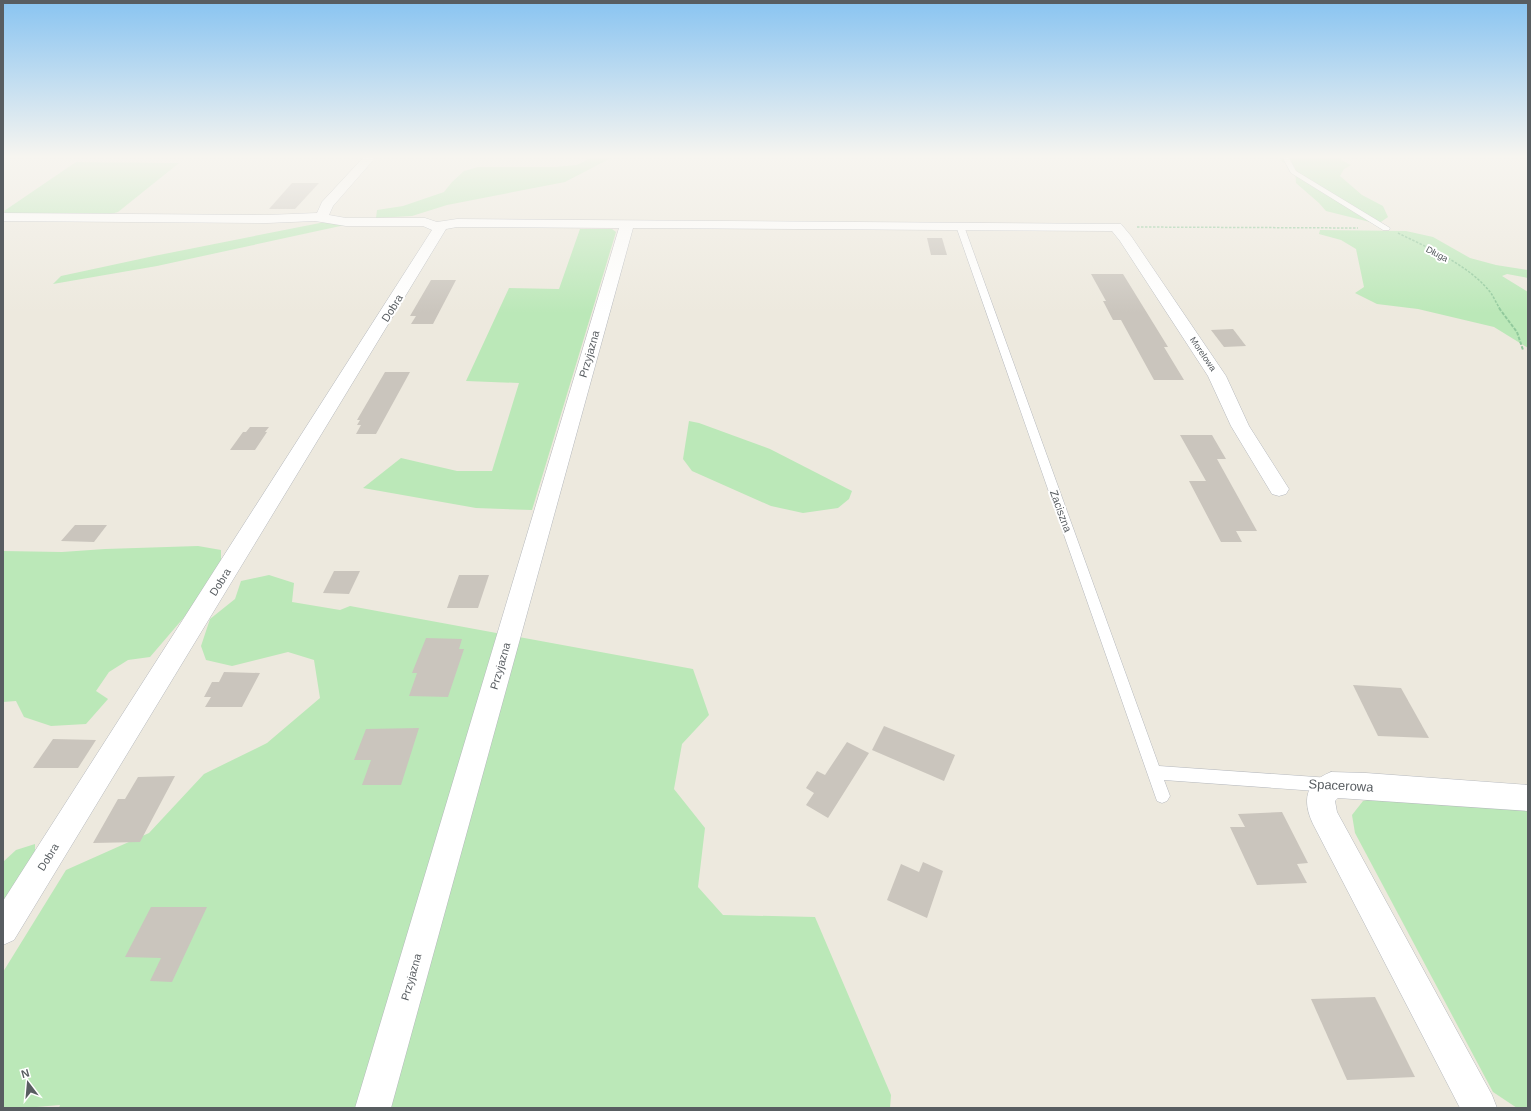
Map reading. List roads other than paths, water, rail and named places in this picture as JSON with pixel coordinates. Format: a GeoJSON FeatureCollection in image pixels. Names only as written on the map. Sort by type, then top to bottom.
{"type":"FeatureCollection","features":[{"type":"Feature","properties":{"kind":"street"},"geometry":{"type":"LineString","coordinates":[[3,217],[267,219],[325,211],[346,222],[425,222],[436,230],[457,223],[960,226]]}},
{"type":"Feature","properties":{"kind":"street","name":"Przyjazna"},"geometry":{"type":"LineString","coordinates":[[374,1108],[627,224]]}},
{"type":"Feature","properties":{"kind":"street","name":"Morelowa"},"geometry":{"type":"LineString","coordinates":[[960,226],[1116,227],[1126,239],[1217,376],[1240,426],[1278,489]]}},
{"type":"Feature","properties":{"kind":"street","name":"Dobra"},"geometry":{"type":"LineString","coordinates":[[3,929],[436,230]]}},
{"type":"Feature","properties":{"kind":"street"},"geometry":{"type":"LineString","coordinates":[[1332,785],[1320,798],[1323,815],[1478,1108]]}},
{"type":"Feature","properties":{"kind":"street","name":"Spacerowa"},"geometry":{"type":"LineString","coordinates":[[1332,785],[1366,786],[1528,798]]}},
{"type":"Feature","properties":{"kind":"lane"},"geometry":{"type":"LineString","coordinates":[[1356,210],[1386,228]]}},
{"type":"Feature","properties":{"kind":"lane","name":"Zaciszna"},"geometry":{"type":"LineString","coordinates":[[960,226],[1162,796]]}},
{"type":"Feature","properties":{"kind":"lane","name":"Spacerowa"},"geometry":{"type":"LineString","coordinates":[[1153,772],[1332,785]]}}]}
